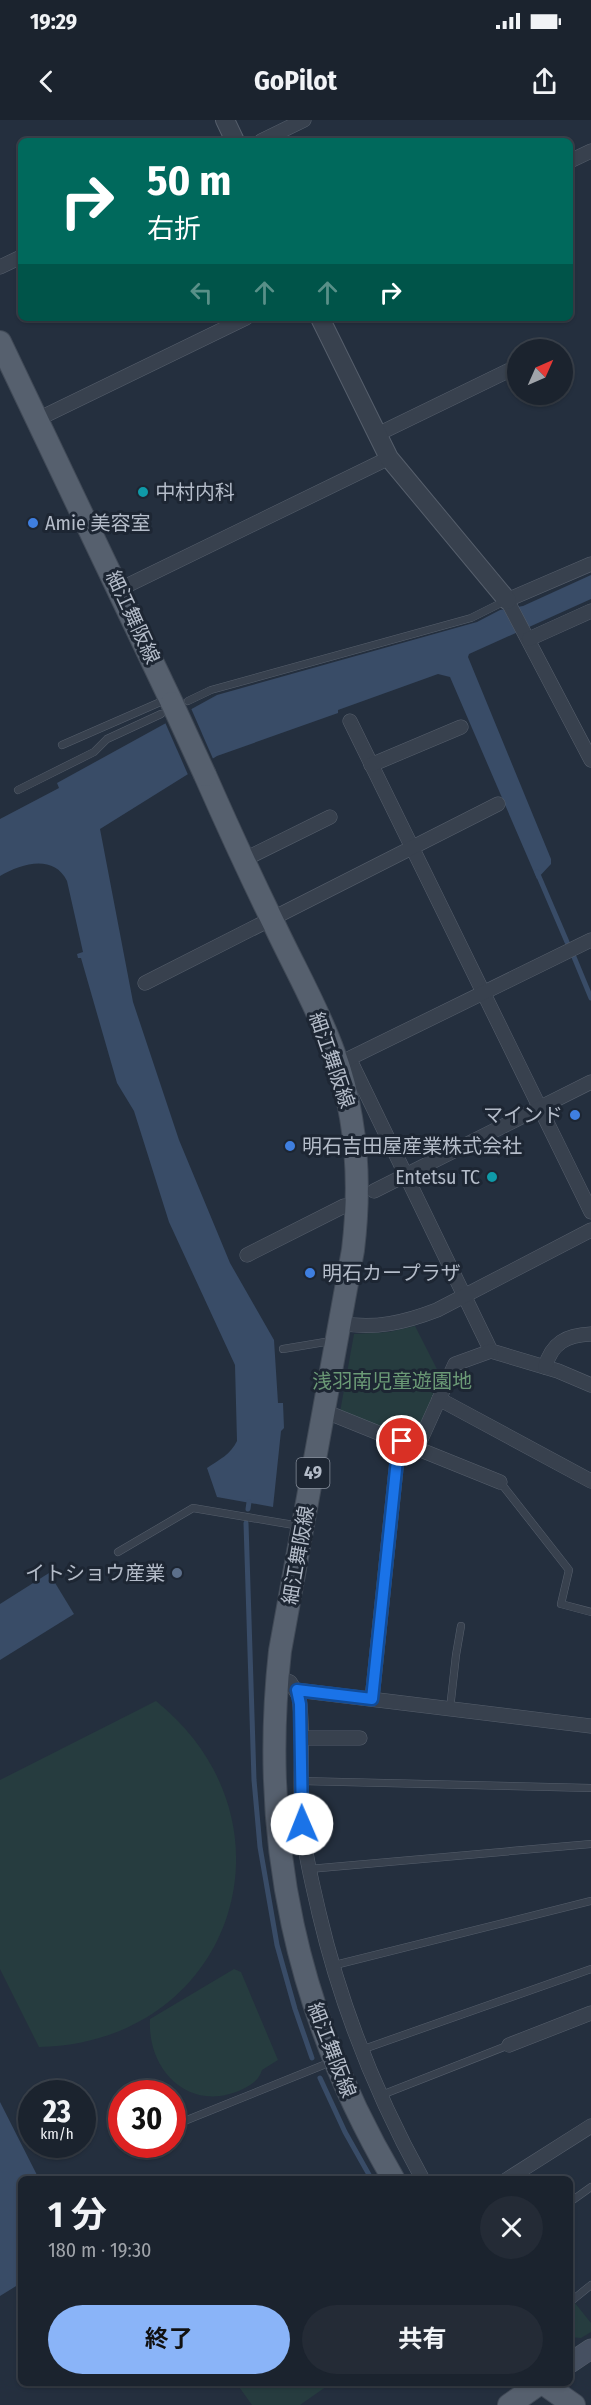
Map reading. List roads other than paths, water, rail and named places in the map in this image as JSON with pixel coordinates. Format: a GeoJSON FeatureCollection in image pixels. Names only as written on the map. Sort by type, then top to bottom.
{"type":"FeatureCollection","features":[{"type":"Feature","properties":{"kind":"main road","name":"細江舞阪線"},"geometry":{"type":"LineString","coordinates":[[0,342],[120,589],[271,919],[344,1062],[354,1140],[357,1206],[353,1251],[277,1677],[274,1716],[274,1781],[283,1877],[303,1972],[334,2061],[362,2123],[392,2176]]}},
{"type":"Feature","properties":{"kind":"main road"},"geometry":{"type":"LineString","coordinates":[[573,2361],[591,2349]]}},
{"type":"Feature","properties":{"kind":"main road"},"geometry":{"type":"LineString","coordinates":[[509,2405],[539,2386]]}},
{"type":"Feature","properties":{"kind":"main road"},"geometry":{"type":"LineString","coordinates":[[543,2386],[552,2405]]}},
{"type":"Feature","properties":{"kind":"main road"},"geometry":{"type":"LineString","coordinates":[[545,2386],[574,2405]]}},
{"type":"Feature","properties":{"kind":"street"},"geometry":{"type":"LineString","coordinates":[[225,120],[234,138]]}},
{"type":"Feature","properties":{"kind":"street"},"geometry":{"type":"LineString","coordinates":[[267,138],[304,120]]}},
{"type":"Feature","properties":{"kind":"street"},"geometry":{"type":"LineString","coordinates":[[573,160],[591,151]]}},
{"type":"Feature","properties":{"kind":"street"},"geometry":{"type":"LineString","coordinates":[[0,267],[18,258]]}},
{"type":"Feature","properties":{"kind":"street"},"geometry":{"type":"LineString","coordinates":[[38,419],[240,321]]}},
{"type":"Feature","properties":{"kind":"street"},"geometry":{"type":"LineString","coordinates":[[321,321],[389,458],[509,604],[591,760]]}},
{"type":"Feature","properties":{"kind":"street"},"geometry":{"type":"LineString","coordinates":[[376,435],[507,371]]}},
{"type":"Feature","properties":{"kind":"street"},"geometry":{"type":"LineString","coordinates":[[120,589],[389,458]]}},
{"type":"Feature","properties":{"kind":"street"},"geometry":{"type":"LineString","coordinates":[[509,604],[591,564]]}},
{"type":"Feature","properties":{"kind":"street"},"geometry":{"type":"LineString","coordinates":[[526,636],[591,611]]}},
{"type":"Feature","properties":{"kind":"street"},"geometry":{"type":"LineString","coordinates":[[350,721],[591,1212]]}},
{"type":"Feature","properties":{"kind":"street"},"geometry":{"type":"LineString","coordinates":[[371,765],[461,727]]}},
{"type":"Feature","properties":{"kind":"street"},"geometry":{"type":"LineString","coordinates":[[145,983],[498,804]]}},
{"type":"Feature","properties":{"kind":"street"},"geometry":{"type":"LineString","coordinates":[[243,860],[330,817]]}},
{"type":"Feature","properties":{"kind":"street"},"geometry":{"type":"LineString","coordinates":[[491,1351],[406,1175],[344,1062],[591,940]]}},
{"type":"Feature","properties":{"kind":"street"},"geometry":{"type":"LineString","coordinates":[[374,1191],[591,1082]]}},
{"type":"Feature","properties":{"kind":"street"},"geometry":{"type":"LineString","coordinates":[[246,1255],[344,1206],[357,1206]]}},
{"type":"Feature","properties":{"kind":"street"},"geometry":{"type":"LineString","coordinates":[[338,1334],[405,1321],[437,1310],[591,1230]]}},
{"type":"Feature","properties":{"kind":"street"},"geometry":{"type":"LineString","coordinates":[[545,1367],[549,1351],[562,1341],[578,1335],[591,1334]]}},
{"type":"Feature","properties":{"kind":"street"},"geometry":{"type":"LineString","coordinates":[[417,1448],[455,1364],[491,1351],[545,1367],[591,1385]]}},
{"type":"Feature","properties":{"kind":"street"},"geometry":{"type":"LineString","coordinates":[[439,1399],[591,1481]]}},
{"type":"Feature","properties":{"kind":"street"},"geometry":{"type":"LineString","coordinates":[[324,1412],[402,1441],[500,1482]]}},
{"type":"Feature","properties":{"kind":"street"},"geometry":{"type":"LineString","coordinates":[[372,1699],[398,1450],[402,1441]]}},
{"type":"Feature","properties":{"kind":"street"},"geometry":{"type":"LineString","coordinates":[[277,1677],[290,1682],[297,1690],[300,1704],[302,1824],[309,1869],[331,1966],[380,2096],[421,2176]]}},
{"type":"Feature","properties":{"kind":"street"},"geometry":{"type":"LineString","coordinates":[[297,1690],[591,1726]]}},
{"type":"Feature","properties":{"kind":"street"},"geometry":{"type":"LineString","coordinates":[[301,1738],[360,1738]]}},
{"type":"Feature","properties":{"kind":"street"},"geometry":{"type":"LineString","coordinates":[[509,2045],[591,2013]]}},
{"type":"Feature","properties":{"kind":"street"},"geometry":{"type":"LineString","coordinates":[[512,2176],[591,2126]]}},
{"type":"Feature","properties":{"kind":"lane"},"geometry":{"type":"LineString","coordinates":[[62,745],[211,690],[471,618],[509,604]]}},
{"type":"Feature","properties":{"kind":"lane"},"geometry":{"type":"LineString","coordinates":[[18,790],[94,752],[107,739],[173,704]]}},
{"type":"Feature","properties":{"kind":"lane"},"geometry":{"type":"LineString","coordinates":[[283,1349],[325,1342],[338,1334]]}},
{"type":"Feature","properties":{"kind":"lane"},"geometry":{"type":"LineString","coordinates":[[500,1482],[570,1570],[561,1604],[591,1612]]}},
{"type":"Feature","properties":{"kind":"lane"},"geometry":{"type":"LineString","coordinates":[[118,1552],[193,1508],[303,1527]]}},
{"type":"Feature","properties":{"kind":"lane"},"geometry":{"type":"LineString","coordinates":[[450,1709],[461,1626]]}},
{"type":"Feature","properties":{"kind":"lane"},"geometry":{"type":"LineString","coordinates":[[301,1781],[591,1788]]}},
{"type":"Feature","properties":{"kind":"lane"},"geometry":{"type":"LineString","coordinates":[[309,1869],[591,1844]]}},
{"type":"Feature","properties":{"kind":"lane"},"geometry":{"type":"LineString","coordinates":[[331,1966],[591,1901]]}},
{"type":"Feature","properties":{"kind":"lane"},"geometry":{"type":"LineString","coordinates":[[361,2050],[591,1969]]}},
{"type":"Feature","properties":{"kind":"lane"},"geometry":{"type":"LineString","coordinates":[[380,2096],[509,2045]]}},
{"type":"Feature","properties":{"kind":"lane"},"geometry":{"type":"LineString","coordinates":[[186,2120],[334,2061]]}},
{"type":"Feature","properties":{"kind":"lane"},"geometry":{"type":"LineString","coordinates":[[573,2200],[591,2187]]}},
{"type":"Feature","properties":{"kind":"lane"},"geometry":{"type":"LineString","coordinates":[[573,2300],[591,2285]]}},
{"type":"Feature","properties":{"kind":"water"},"geometry":{"type":"Polygon","coordinates":[[[591,575],[591,599],[469,654],[468,657],[551,859],[551,864],[537,879],[450,677],[438,674],[217,756],[100,829],[133,1002],[179,1140],[230,1263],[274,1340],[278,1403],[283,1403],[284,1428],[281,1431],[273,1507],[217,1497],[207,1468],[228,1453],[237,1441],[235,1365],[169,1222],[134,1111],[117,1083],[81,958],[78,958],[77,954],[83,952],[67,881],[61,872],[46,864],[27,865],[0,876],[0,819],[59,788],[57,783],[217,695],[477,622],[500,610],[523,606],[591,575]]]}},
{"type":"Feature","properties":{"kind":"water"},"geometry":{"type":"Polygon","coordinates":[[[49,1573],[74,1614],[0,1660],[0,1604],[49,1573]]]}},
{"type":"Feature","properties":{"kind":"water"},"geometry":{"type":"Polygon","coordinates":[[[0,2102],[18,2138],[18,2158],[28,2158],[37,2176],[18,2176],[18,2285],[0,2296],[0,2102]]]}},
{"type":"Feature","properties":{"kind":"waterway"},"geometry":{"type":"LineString","coordinates":[[537,872],[567,942]]}},
{"type":"Feature","properties":{"kind":"waterway"},"geometry":{"type":"LineString","coordinates":[[574,957],[591,998]]}},
{"type":"Feature","properties":{"kind":"waterway"},"geometry":{"type":"LineString","coordinates":[[248,1509],[249,1502]]}},
{"type":"Feature","properties":{"kind":"waterway"},"geometry":{"type":"LineString","coordinates":[[246,1523],[254,1780],[260,1847],[277,1945],[312,2058]]}},
{"type":"Feature","properties":{"kind":"waterway"},"geometry":{"type":"LineString","coordinates":[[320,2078],[345,2132],[370,2176]]}},
{"type":"Feature","properties":{"kind":"place","name":"中村内科"},"geometry":{"type":"Point","coordinates":[143,492]}},
{"type":"Feature","properties":{"kind":"place","name":"Amie 美容室"},"geometry":{"type":"Point","coordinates":[33,523]}},
{"type":"Feature","properties":{"kind":"place","name":"マインド"},"geometry":{"type":"Point","coordinates":[575,1115]}},
{"type":"Feature","properties":{"kind":"place","name":"明石吉田屋産業株式会社"},"geometry":{"type":"Point","coordinates":[290,1146]}},
{"type":"Feature","properties":{"kind":"place","name":"Entetsu TC"},"geometry":{"type":"Point","coordinates":[492,1177]}},
{"type":"Feature","properties":{"kind":"place","name":"明石カープラザ"},"geometry":{"type":"Point","coordinates":[310,1273]}},
{"type":"Feature","properties":{"kind":"place","name":"イトショウ産業"},"geometry":{"type":"Point","coordinates":[177,1573]}},
{"type":"Feature","properties":{"kind":"park label","name":"浅羽南児童遊園地"},"geometry":{"type":"Point","coordinates":[392,1381]}}]}
